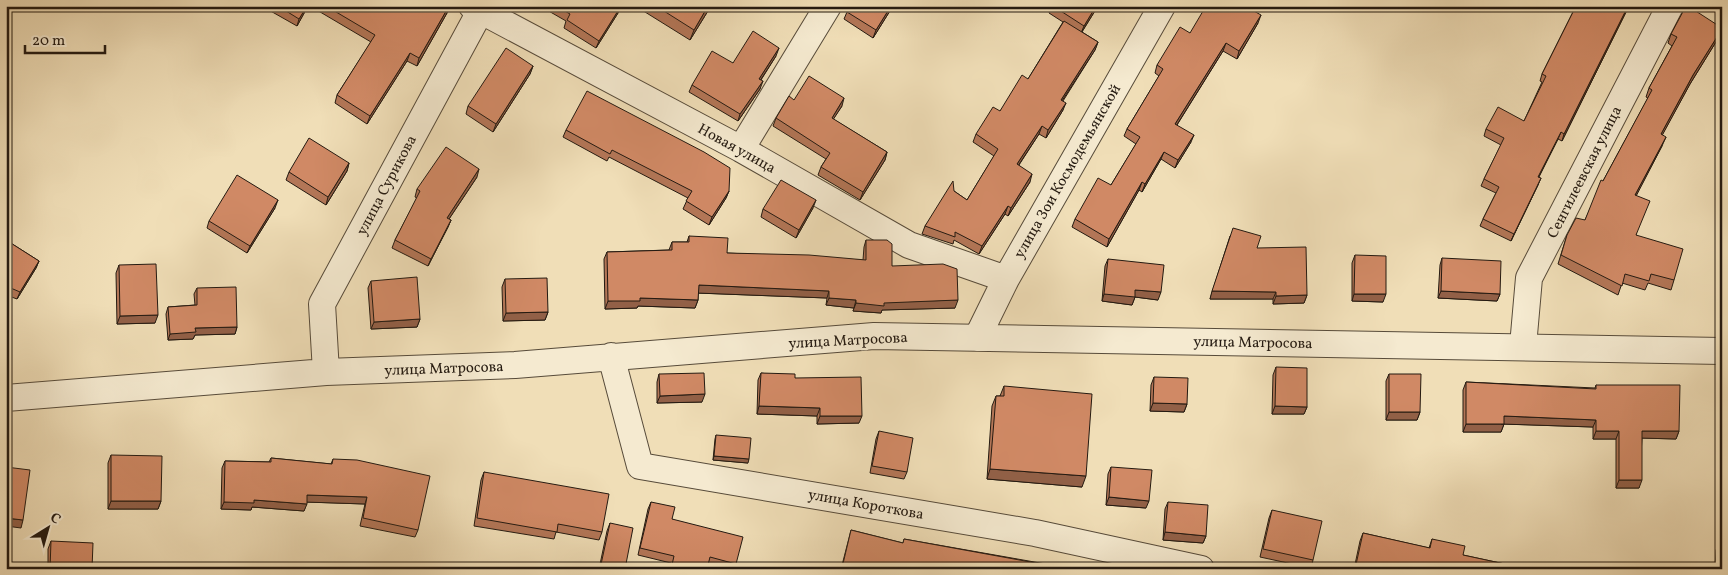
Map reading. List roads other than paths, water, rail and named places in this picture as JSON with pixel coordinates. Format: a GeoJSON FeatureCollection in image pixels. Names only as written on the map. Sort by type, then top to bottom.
{"type":"FeatureCollection","features":[{"type":"Feature","properties":{"kind":"street"},"geometry":{"type":"LineString","coordinates":[[741,149],[828,6]]}},
{"type":"Feature","properties":{"kind":"street","name":"улица Зои Космодемьянской"},"geometry":{"type":"LineString","coordinates":[[977,338],[1006,279],[1162,6]]}},
{"type":"Feature","properties":{"kind":"street","name":"Сенгилеевская улица"},"geometry":{"type":"LineString","coordinates":[[1524,346],[1529,278],[1670,6]]}},
{"type":"Feature","properties":{"kind":"street","name":"Новая улица"},"geometry":{"type":"LineString","coordinates":[[479,8],[741,149],[909,246],[1006,279]]}},
{"type":"Feature","properties":{"kind":"street","name":"улица Сурикова"},"geometry":{"type":"LineString","coordinates":[[326,372],[322,304],[479,8]]}},
{"type":"Feature","properties":{"kind":"street","name":"улица Матросова"},"geometry":{"type":"LineString","coordinates":[[6,398],[326,372],[515,365],[874,336],[1722,351]]}},
{"type":"Feature","properties":{"kind":"street","name":"улица Короткова"},"geometry":{"type":"LineString","coordinates":[[611,356],[640,466],[1035,532],[1201,569]]}}]}
